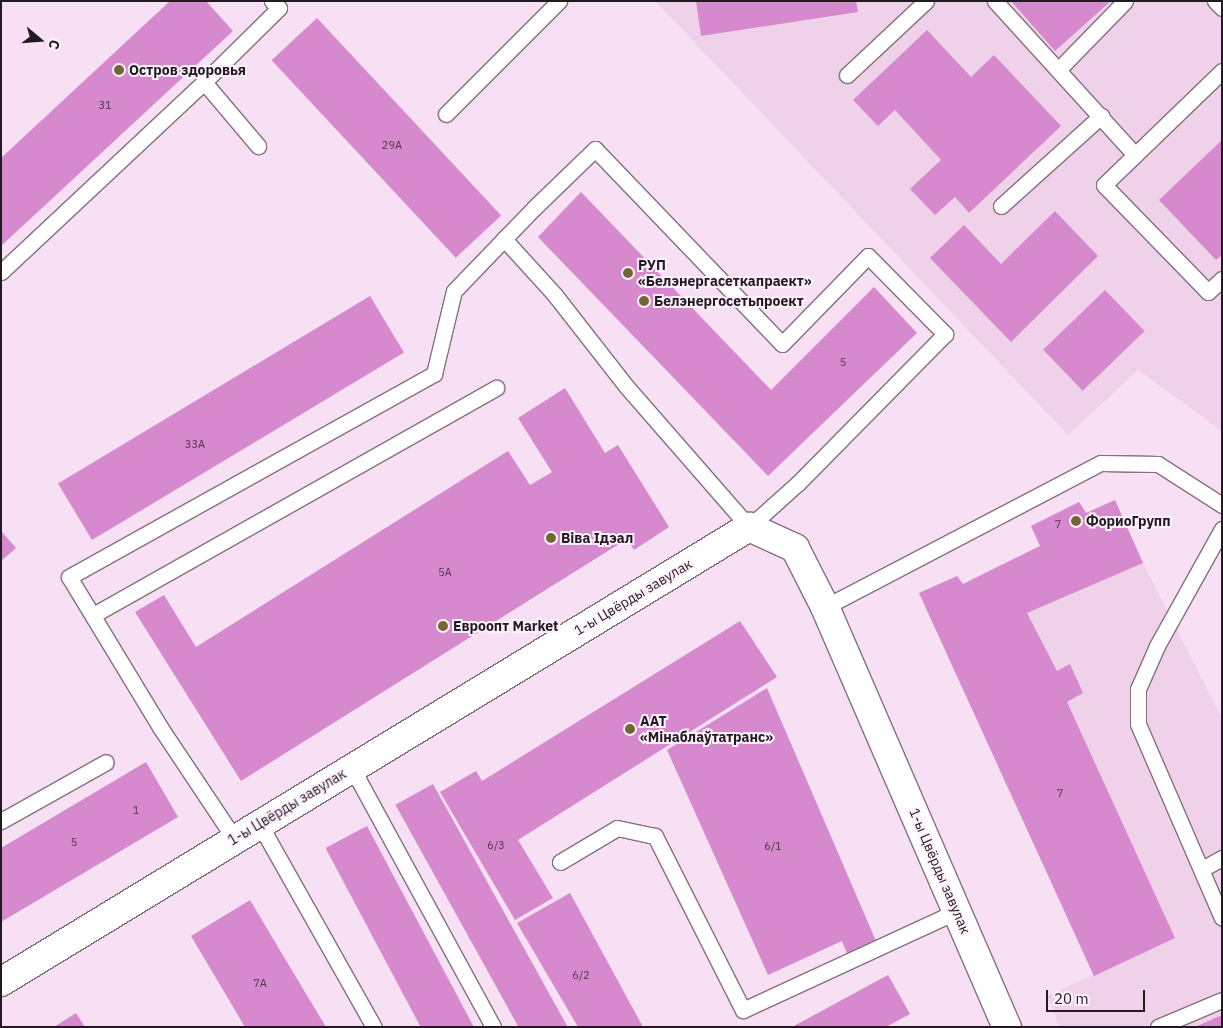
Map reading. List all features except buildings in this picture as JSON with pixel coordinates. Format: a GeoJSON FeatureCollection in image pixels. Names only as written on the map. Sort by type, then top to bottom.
{"type":"FeatureCollection","features":[{"type":"Feature","properties":{"kind":"street","name":"1-ы Цвёрды завулак"},"geometry":{"type":"LineString","coordinates":[[1,982],[234,838],[749,527],[795,548],[825,607],[1007,1027]]}},
{"type":"Feature","properties":{"kind":"lane"},"geometry":{"type":"LineString","coordinates":[[1,272],[204,82],[279,8],[272,1]]}},
{"type":"Feature","properties":{"kind":"lane"},"geometry":{"type":"LineString","coordinates":[[446,114],[559,1]]}},
{"type":"Feature","properties":{"kind":"lane"},"geometry":{"type":"LineString","coordinates":[[847,75],[926,1]]}},
{"type":"Feature","properties":{"kind":"lane"},"geometry":{"type":"LineString","coordinates":[[995,1],[1135,154]]}},
{"type":"Feature","properties":{"kind":"lane"},"geometry":{"type":"LineString","coordinates":[[1058,70],[1125,1]]}},
{"type":"Feature","properties":{"kind":"lane"},"geometry":{"type":"LineString","coordinates":[[1215,1],[1222,8]]}},
{"type":"Feature","properties":{"kind":"lane"},"geometry":{"type":"LineString","coordinates":[[1222,71],[1104,185],[1208,292],[1222,279]]}},
{"type":"Feature","properties":{"kind":"lane"},"geometry":{"type":"LineString","coordinates":[[204,82],[258,146]]}},
{"type":"Feature","properties":{"kind":"lane"},"geometry":{"type":"LineString","coordinates":[[1001,206],[1101,116]]}},
{"type":"Feature","properties":{"kind":"lane"},"geometry":{"type":"LineString","coordinates":[[234,838],[160,727],[70,577],[434,374],[454,291],[504,239],[595,149],[782,344],[868,256],[945,334],[805,476],[749,527],[626,386],[555,295],[504,239]]}},
{"type":"Feature","properties":{"kind":"lane"},"geometry":{"type":"LineString","coordinates":[[93,615],[496,388]]}},
{"type":"Feature","properties":{"kind":"lane"},"geometry":{"type":"LineString","coordinates":[[825,607],[1101,463],[1158,464],[1222,505]]}},
{"type":"Feature","properties":{"kind":"lane"},"geometry":{"type":"LineString","coordinates":[[1222,529],[1157,646],[1138,689],[1138,724],[1222,918]]}},
{"type":"Feature","properties":{"kind":"lane"},"geometry":{"type":"LineString","coordinates":[[1,821],[106,762]]}},
{"type":"Feature","properties":{"kind":"lane"},"geometry":{"type":"LineString","coordinates":[[352,768],[493,1027]]}},
{"type":"Feature","properties":{"kind":"lane"},"geometry":{"type":"LineString","coordinates":[[259,823],[374,1027]]}},
{"type":"Feature","properties":{"kind":"lane"},"geometry":{"type":"LineString","coordinates":[[560,862],[617,828],[655,836],[743,1010],[957,911]]}},
{"type":"Feature","properties":{"kind":"lane"},"geometry":{"type":"LineString","coordinates":[[1202,869],[1222,858]]}},
{"type":"Feature","properties":{"kind":"lane"},"geometry":{"type":"LineString","coordinates":[[1158,1027],[1222,1000]]}},
{"type":"Feature","properties":{"kind":"shaded area"},"geometry":{"type":"Polygon","coordinates":[[[655,1],[1222,1],[1222,431],[1138,370],[1068,435],[655,1]]]}},
{"type":"Feature","properties":{"kind":"shaded area"},"geometry":{"type":"Polygon","coordinates":[[[1115,500],[1143,563],[1222,718],[1222,1027],[1060,1027],[1047,996],[1093,975],[919,593],[957,576],[964,584],[1040,546],[1031,526],[1079,502],[1087,513],[1115,500]]]}},
{"type":"Feature","properties":{"kind":"place","name":"Остров здоровья"},"geometry":{"type":"Point","coordinates":[119,70]}},
{"type":"Feature","properties":{"kind":"place","name":"РУП «Белэнергасеткапраект»"},"geometry":{"type":"Point","coordinates":[628,273]}},
{"type":"Feature","properties":{"kind":"place","name":"Белэнергосетьпроект"},"geometry":{"type":"Point","coordinates":[644,301]}},
{"type":"Feature","properties":{"kind":"place","name":"ФориоГрупп"},"geometry":{"type":"Point","coordinates":[1076,521]}},
{"type":"Feature","properties":{"kind":"place","name":"Віва Ідэал"},"geometry":{"type":"Point","coordinates":[551,538]}},
{"type":"Feature","properties":{"kind":"place","name":"Евроопт Market"},"geometry":{"type":"Point","coordinates":[443,626]}},
{"type":"Feature","properties":{"kind":"place","name":"ААТ «Мінаблаўтатранс»"},"geometry":{"type":"Point","coordinates":[630,729]}}]}
